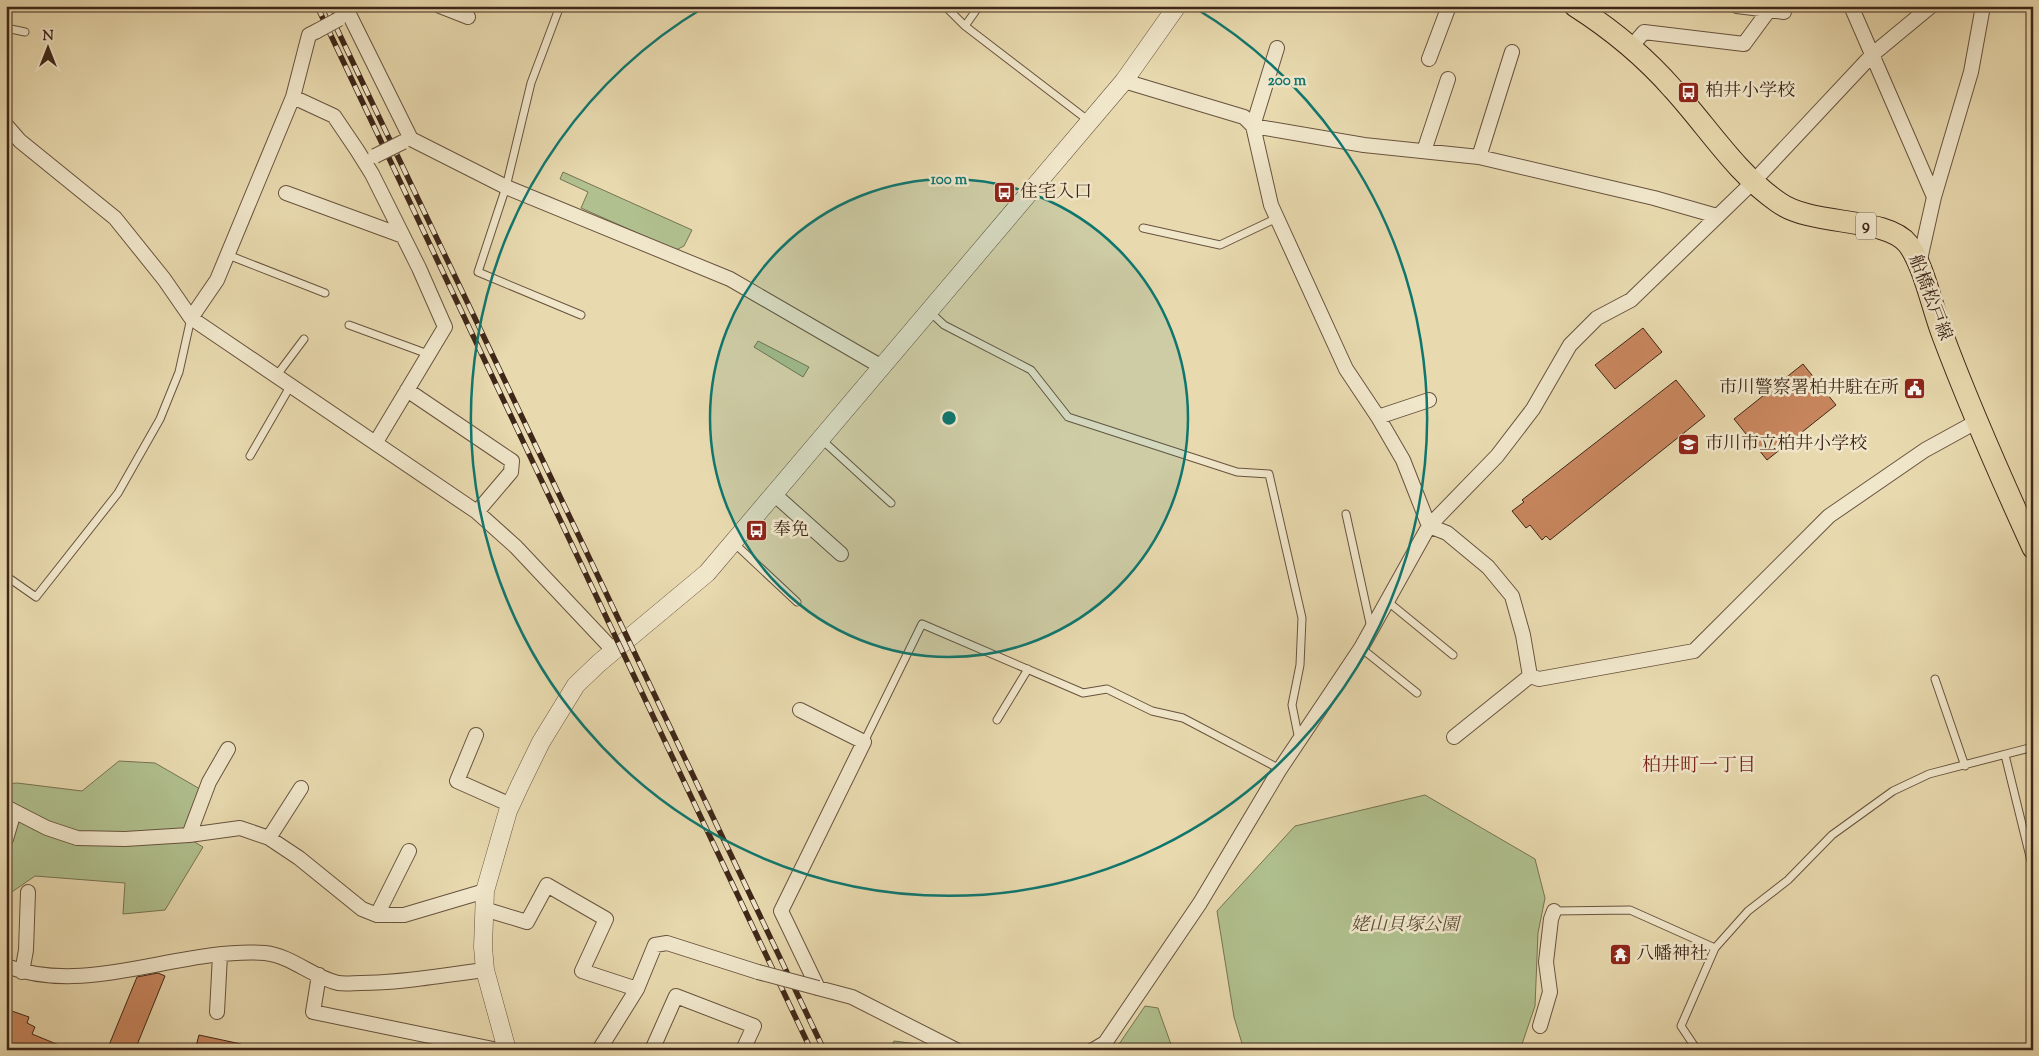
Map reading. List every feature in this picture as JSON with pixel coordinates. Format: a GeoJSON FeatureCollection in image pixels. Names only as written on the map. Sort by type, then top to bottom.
{"type":"FeatureCollection","features":[{"type":"Feature","properties":{"kind":"main road","name":"船橋松戸線"},"geometry":{"type":"LineString","coordinates":[[1576,6],[1631,47],[1672,88],[1753,182],[1779,204],[1801,214],[1889,231],[1908,245],[1919,264],[1942,335],[1976,422],[2033,548]]}},
{"type":"Feature","properties":{"kind":"street"},"geometry":{"type":"LineString","coordinates":[[440,6],[468,17]]}},
{"type":"Feature","properties":{"kind":"street"},"geometry":{"type":"LineString","coordinates":[[507,1050],[485,970],[482,947],[485,891],[511,805],[541,742],[576,685],[614,650],[707,573],[775,495],[1124,80],[1178,6]]}},
{"type":"Feature","properties":{"kind":"street"},"geometry":{"type":"LineString","coordinates":[[1429,59],[1449,6]]}},
{"type":"Feature","properties":{"kind":"street"},"geometry":{"type":"LineString","coordinates":[[1737,6],[1784,12]]}},
{"type":"Feature","properties":{"kind":"street"},"geometry":{"type":"LineString","coordinates":[[1851,6],[1934,197]]}},
{"type":"Feature","properties":{"kind":"street"},"geometry":{"type":"LineString","coordinates":[[1093,1050],[1105,1043],[1200,903],[1280,769],[1360,648],[1429,526],[1497,456],[1533,409],[1570,346],[1597,318],[1631,300],[1753,182],[1873,54],[1931,6]]}},
{"type":"Feature","properties":{"kind":"street"},"geometry":{"type":"LineString","coordinates":[[1919,264],[1934,197],[1971,72],[1983,6]]}},
{"type":"Feature","properties":{"kind":"street"},"geometry":{"type":"LineString","coordinates":[[1631,47],[1644,32],[1744,44],[1769,10]]}},
{"type":"Feature","properties":{"kind":"street"},"geometry":{"type":"LineString","coordinates":[[191,318],[217,280],[228,255],[292,97],[309,35],[345,13],[407,141],[506,187],[730,279],[882,367]]}},
{"type":"Feature","properties":{"kind":"street"},"geometry":{"type":"LineString","coordinates":[[1277,48],[1253,126],[1271,205],[1346,369],[1378,417],[1402,460],[1429,526],[1447,533],[1488,567],[1512,596],[1523,635],[1530,676]]}},
{"type":"Feature","properties":{"kind":"street"},"geometry":{"type":"LineString","coordinates":[[1479,157],[1512,52]]}},
{"type":"Feature","properties":{"kind":"street"},"geometry":{"type":"LineString","coordinates":[[1424,151],[1448,79]]}},
{"type":"Feature","properties":{"kind":"street"},"geometry":{"type":"LineString","coordinates":[[1124,80],[1244,117],[1253,126],[1364,145],[1479,157],[1654,198],[1717,216]]}},
{"type":"Feature","properties":{"kind":"street"},"geometry":{"type":"LineString","coordinates":[[292,97],[334,116],[370,159],[445,327],[376,442]]}},
{"type":"Feature","properties":{"kind":"street"},"geometry":{"type":"LineString","coordinates":[[6,125],[20,141],[115,218],[164,279],[191,318],[291,384],[477,512],[516,547],[614,650]]}},
{"type":"Feature","properties":{"kind":"street"},"geometry":{"type":"LineString","coordinates":[[370,159],[407,141]]}},
{"type":"Feature","properties":{"kind":"street"},"geometry":{"type":"LineString","coordinates":[[286,193],[403,236]]}},
{"type":"Feature","properties":{"kind":"street"},"geometry":{"type":"LineString","coordinates":[[407,390],[512,461],[511,472],[477,512]]}},
{"type":"Feature","properties":{"kind":"street"},"geometry":{"type":"LineString","coordinates":[[1378,417],[1428,400]]}},
{"type":"Feature","properties":{"kind":"street"},"geometry":{"type":"LineString","coordinates":[[1530,676],[1539,679],[1694,651],[1829,516],[1925,450],[1976,422]]}},
{"type":"Feature","properties":{"kind":"street"},"geometry":{"type":"LineString","coordinates":[[775,495],[841,554]]}},
{"type":"Feature","properties":{"kind":"street"},"geometry":{"type":"LineString","coordinates":[[1454,737],[1530,676]]}},
{"type":"Feature","properties":{"kind":"street"},"geometry":{"type":"LineString","coordinates":[[800,710],[864,742],[781,911],[818,988]]}},
{"type":"Feature","properties":{"kind":"street"},"geometry":{"type":"LineString","coordinates":[[476,735],[457,780],[511,805]]}},
{"type":"Feature","properties":{"kind":"street"},"geometry":{"type":"LineString","coordinates":[[189,836],[209,782],[228,750]]}},
{"type":"Feature","properties":{"kind":"street"},"geometry":{"type":"LineString","coordinates":[[268,838],[300,788]]}},
{"type":"Feature","properties":{"kind":"street"},"geometry":{"type":"LineString","coordinates":[[6,839],[10,810],[47,828],[77,838],[125,840],[189,836],[240,828],[268,838],[300,858],[362,909],[377,915],[404,915],[485,891]]}},
{"type":"Feature","properties":{"kind":"street"},"geometry":{"type":"LineString","coordinates":[[377,915],[409,851]]}},
{"type":"Feature","properties":{"kind":"street"},"geometry":{"type":"LineString","coordinates":[[484,909],[527,922],[547,885],[606,919],[582,971],[637,990]]}},
{"type":"Feature","properties":{"kind":"street"},"geometry":{"type":"LineString","coordinates":[[22,972],[26,950],[28,892]]}},
{"type":"Feature","properties":{"kind":"street"},"geometry":{"type":"LineString","coordinates":[[1540,1026],[1550,992],[1546,962],[1551,919],[1554,911]]}},
{"type":"Feature","properties":{"kind":"street"},"geometry":{"type":"LineString","coordinates":[[599,1050],[637,990],[655,945],[667,943],[758,972],[852,997],[956,1050]]}},
{"type":"Feature","properties":{"kind":"street"},"geometry":{"type":"LineString","coordinates":[[6,966],[22,972],[55,977],[75,977],[191,957],[264,953],[281,956],[318,975],[339,983],[380,983],[485,970]]}},
{"type":"Feature","properties":{"kind":"street"},"geometry":{"type":"LineString","coordinates":[[217,1012],[220,955]]}},
{"type":"Feature","properties":{"kind":"street"},"geometry":{"type":"LineString","coordinates":[[318,975],[313,1012],[498,1050]]}},
{"type":"Feature","properties":{"kind":"street"},"geometry":{"type":"LineString","coordinates":[[652,1050],[676,996],[754,1026],[743,1050]]}},
{"type":"Feature","properties":{"kind":"lane"},"geometry":{"type":"LineString","coordinates":[[560,6],[532,83],[506,187],[478,272],[582,315]]}},
{"type":"Feature","properties":{"kind":"lane"},"geometry":{"type":"LineString","coordinates":[[945,6],[965,26],[1089,121]]}},
{"type":"Feature","properties":{"kind":"lane"},"geometry":{"type":"LineString","coordinates":[[965,26],[979,6]]}},
{"type":"Feature","properties":{"kind":"lane"},"geometry":{"type":"LineString","coordinates":[[6,28],[25,32]]}},
{"type":"Feature","properties":{"kind":"lane"},"geometry":{"type":"LineString","coordinates":[[1144,228],[1220,245],[1278,218]]}},
{"type":"Feature","properties":{"kind":"lane"},"geometry":{"type":"LineString","coordinates":[[228,255],[325,293]]}},
{"type":"Feature","properties":{"kind":"lane"},"geometry":{"type":"LineString","coordinates":[[929,311],[944,325],[1031,370],[1068,417],[1237,472],[1269,474],[1284,548],[1302,618],[1300,664],[1292,705],[1299,740]]}},
{"type":"Feature","properties":{"kind":"lane"},"geometry":{"type":"LineString","coordinates":[[6,576],[36,597],[118,492],[160,419],[179,372],[191,318]]}},
{"type":"Feature","properties":{"kind":"lane"},"geometry":{"type":"LineString","coordinates":[[349,325],[428,354]]}},
{"type":"Feature","properties":{"kind":"lane"},"geometry":{"type":"LineString","coordinates":[[277,375],[304,339]]}},
{"type":"Feature","properties":{"kind":"lane"},"geometry":{"type":"LineString","coordinates":[[250,456],[291,384]]}},
{"type":"Feature","properties":{"kind":"lane"},"geometry":{"type":"LineString","coordinates":[[821,439],[891,503]]}},
{"type":"Feature","properties":{"kind":"lane"},"geometry":{"type":"LineString","coordinates":[[1346,514],[1371,629]]}},
{"type":"Feature","properties":{"kind":"lane"},"geometry":{"type":"LineString","coordinates":[[734,542],[798,602]]}},
{"type":"Feature","properties":{"kind":"lane"},"geometry":{"type":"LineString","coordinates":[[1387,601],[1452,655]]}},
{"type":"Feature","properties":{"kind":"lane"},"geometry":{"type":"LineString","coordinates":[[864,742],[922,624],[1083,693],[1107,689],[1152,711],[1183,718],[1280,769]]}},
{"type":"Feature","properties":{"kind":"lane"},"geometry":{"type":"LineString","coordinates":[[1360,648],[1417,694]]}},
{"type":"Feature","properties":{"kind":"lane"},"geometry":{"type":"LineString","coordinates":[[997,720],[1028,669]]}},
{"type":"Feature","properties":{"kind":"lane"},"geometry":{"type":"LineString","coordinates":[[1935,679],[1965,766]]}},
{"type":"Feature","properties":{"kind":"lane"},"geometry":{"type":"LineString","coordinates":[[1697,1050],[1681,1026],[1716,948],[1748,911],[1788,880],[1839,830],[1892,791],[1929,774],[2033,748]]}},
{"type":"Feature","properties":{"kind":"lane"},"geometry":{"type":"LineString","coordinates":[[2006,755],[2033,869]]}},
{"type":"Feature","properties":{"kind":"lane"},"geometry":{"type":"LineString","coordinates":[[1554,911],[1630,910],[1716,948]]}},
{"type":"Feature","properties":{"kind":"green space"},"geometry":{"type":"Polygon","coordinates":[[[563,172],[692,230],[684,246],[676,250],[581,208],[588,192],[560,179],[563,172]]]}},
{"type":"Feature","properties":{"kind":"green space"},"geometry":{"type":"Polygon","coordinates":[[[758,341],[809,367],[803,377],[754,347],[758,341]]]}},
{"type":"Feature","properties":{"kind":"green space"},"geometry":{"type":"Polygon","coordinates":[[[119,761],[155,763],[200,789],[193,841],[203,847],[165,910],[123,914],[125,883],[35,876],[6,896],[6,784],[17,783],[82,791],[119,761]]]}},
{"type":"Feature","properties":{"kind":"green space","name":"姥山貝塚公園"},"geometry":{"type":"Polygon","coordinates":[[[1425,795],[1535,859],[1545,898],[1538,933],[1535,1006],[1520,1050],[1244,1050],[1234,1017],[1217,911],[1295,826],[1425,795]]]}},
{"type":"Feature","properties":{"kind":"green space"},"geometry":{"type":"Polygon","coordinates":[[[1145,1006],[1158,1008],[1173,1050],[1115,1050],[1145,1006]]]}},
{"type":"Feature","properties":{"kind":"green space"},"geometry":{"type":"Polygon","coordinates":[[[894,1041],[925,1045],[933,1050],[890,1050],[894,1041]]]}},
{"type":"Feature","properties":{"kind":"building"},"geometry":{"type":"Polygon","coordinates":[[[1643,328],[1662,352],[1615,389],[1595,365],[1643,328]]]}},
{"type":"Feature","properties":{"kind":"building"},"geometry":{"type":"Polygon","coordinates":[[[1803,364],[1836,405],[1767,460],[1734,419],[1803,364]]]}},
{"type":"Feature","properties":{"kind":"building"},"geometry":{"type":"Polygon","coordinates":[[[1676,380],[1705,416],[1550,540],[1546,536],[1542,540],[1530,525],[1526,528],[1512,511],[1524,502],[1522,500],[1676,380]]]}},
{"type":"Feature","properties":{"kind":"building"},"geometry":{"type":"Polygon","coordinates":[[[158,973],[165,976],[135,1050],[107,1050],[137,977],[158,973]]]}},
{"type":"Feature","properties":{"kind":"building"},"geometry":{"type":"Polygon","coordinates":[[[6,1009],[29,1017],[27,1023],[35,1027],[32,1034],[71,1050],[6,1050],[6,1009]]]}},
{"type":"Feature","properties":{"kind":"building"},"geometry":{"type":"Polygon","coordinates":[[[199,1035],[241,1044],[241,1050],[195,1050],[199,1035]]]}},
{"type":"Feature","properties":{"kind":"railway"},"geometry":{"type":"LineString","coordinates":[[317,6],[811,1050]]}},
{"type":"Feature","properties":{"kind":"railway"},"geometry":{"type":"LineString","coordinates":[[326,6],[824,1050]]}},
{"type":"Feature","properties":{"kind":"place","name":"柏井小学校"},"geometry":{"type":"Point","coordinates":[1689,92]}},
{"type":"Feature","properties":{"kind":"place","name":"住宅入口"},"geometry":{"type":"Point","coordinates":[1004,193]}},
{"type":"Feature","properties":{"kind":"place","name":"市川警察署柏井駐在所"},"geometry":{"type":"Point","coordinates":[1915,389]}},
{"type":"Feature","properties":{"kind":"place","name":"市川市立柏井小学校"},"geometry":{"type":"Point","coordinates":[1689,445]}},
{"type":"Feature","properties":{"kind":"place","name":"奉免"},"geometry":{"type":"Point","coordinates":[757,531]}},
{"type":"Feature","properties":{"kind":"place","name":"八幡神社"},"geometry":{"type":"Point","coordinates":[1620,955]}},
{"type":"Feature","properties":{"kind":"district","name":"柏井町一丁目"},"geometry":{"type":"Point","coordinates":[1699,766]}}]}
